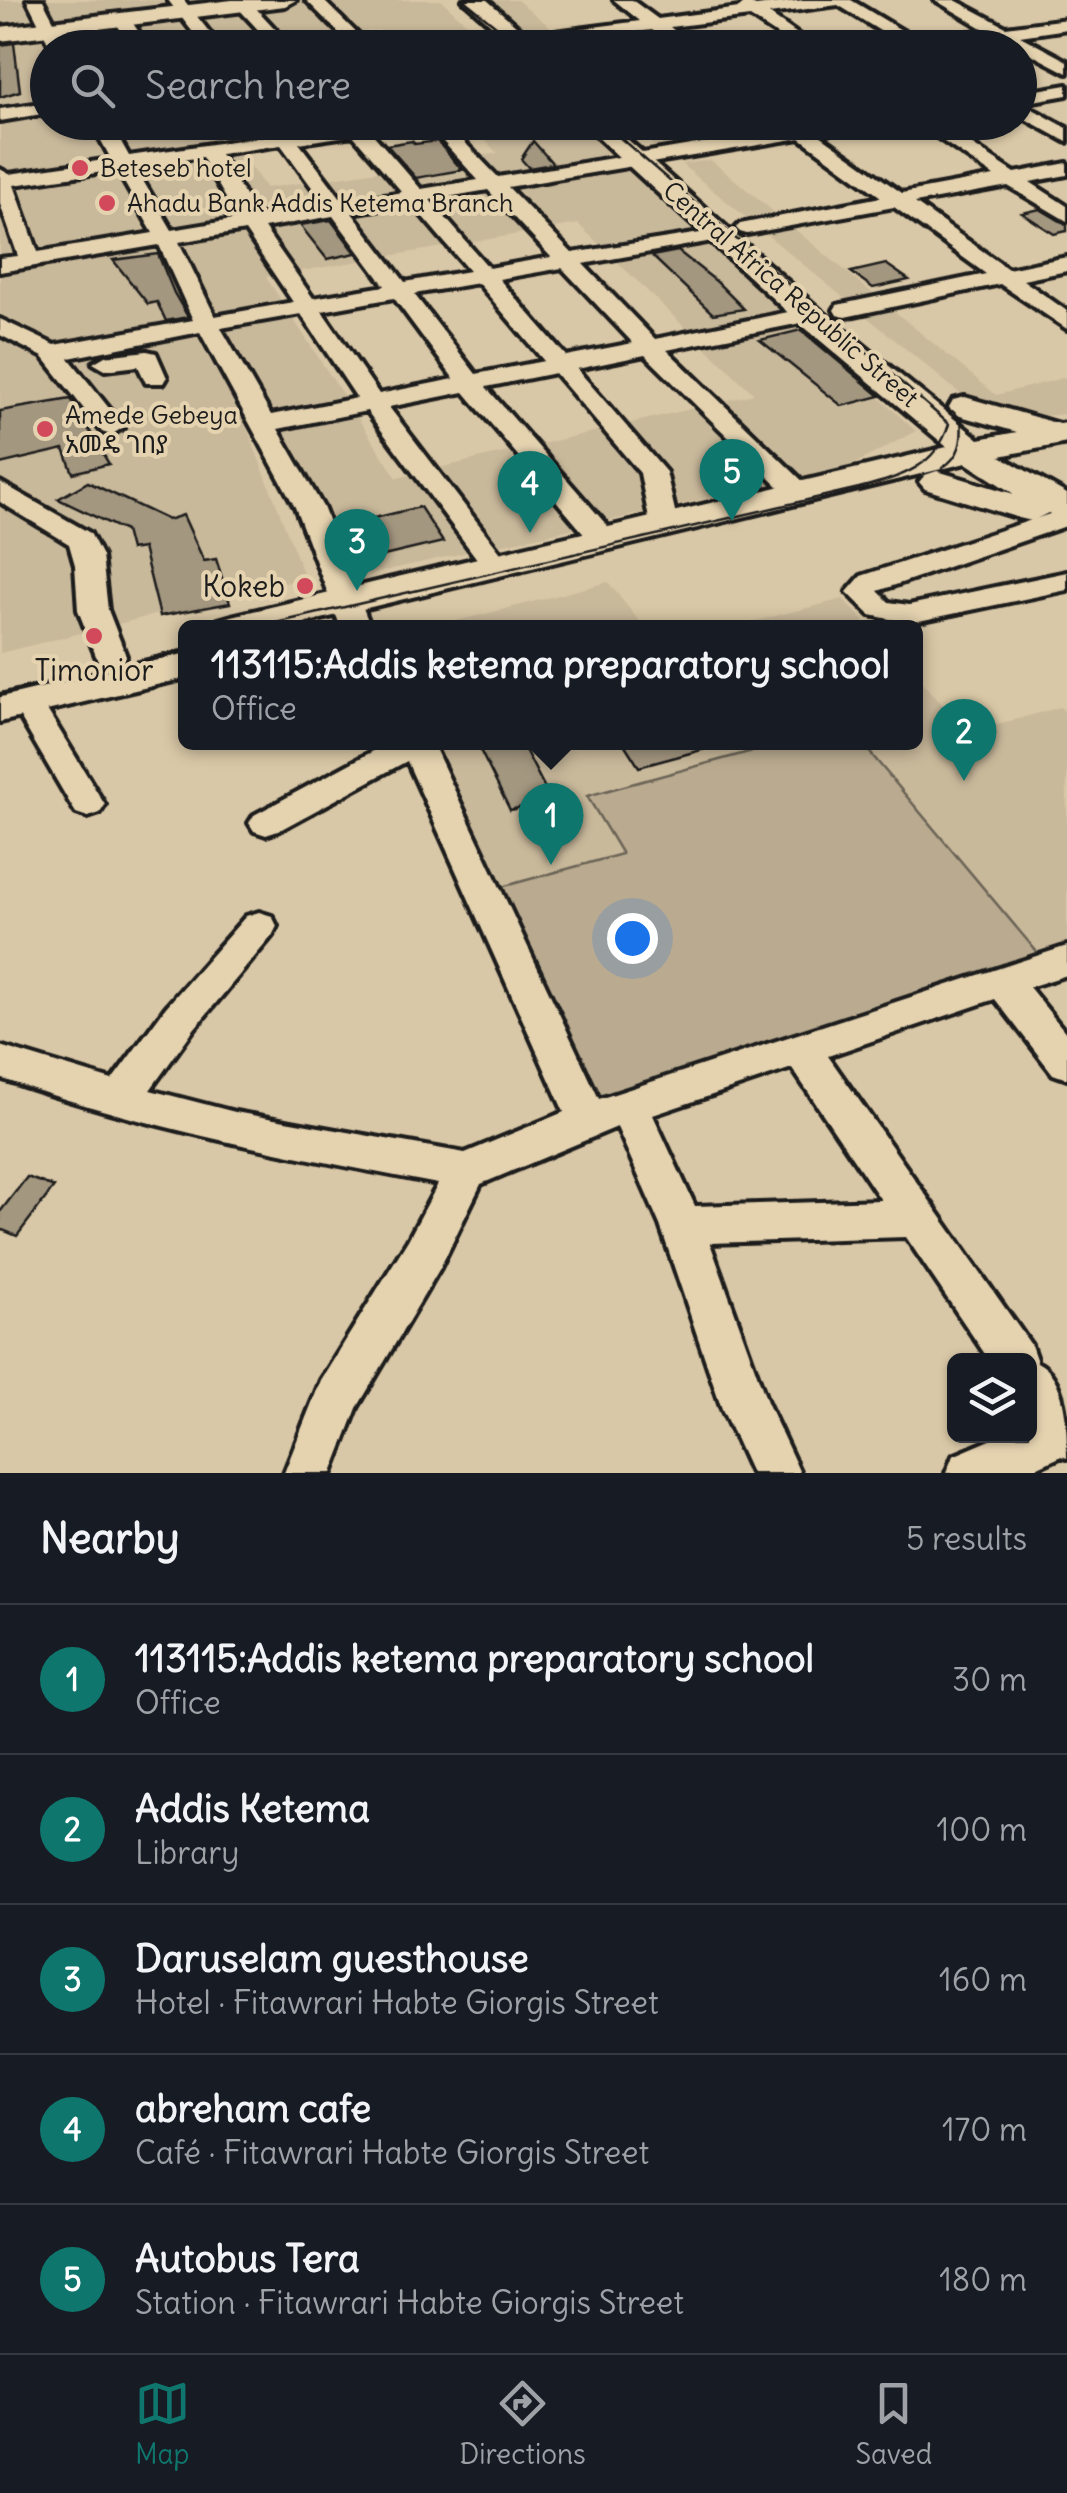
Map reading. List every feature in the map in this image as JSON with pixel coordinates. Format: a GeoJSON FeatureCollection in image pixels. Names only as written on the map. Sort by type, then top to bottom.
{"type":"FeatureCollection","features":[{"type":"Feature","properties":{"kind":"main road"},"geometry":{"type":"LineString","coordinates":[[60,30],[115,11],[285,0]]}},
{"type":"Feature","properties":{"kind":"main road"},"geometry":{"type":"LineString","coordinates":[[464,2],[493,30]]}},
{"type":"Feature","properties":{"kind":"main road"},"geometry":{"type":"LineString","coordinates":[[0,32],[30,33]]}},
{"type":"Feature","properties":{"kind":"main road","name":"Central Africa Republic Street"},"geometry":{"type":"LineString","coordinates":[[621,140],[748,228],[844,310],[1064,516]]}},
{"type":"Feature","properties":{"kind":"main road","name":"Central Africa Republic Street"},"geometry":{"type":"LineString","coordinates":[[635,140],[718,234],[808,316],[949,412]]}},
{"type":"Feature","properties":{"kind":"main road"},"geometry":{"type":"LineString","coordinates":[[933,472],[937,440],[949,412],[1065,438]]}},
{"type":"Feature","properties":{"kind":"main road"},"geometry":{"type":"LineString","coordinates":[[349,620],[514,588],[1065,438]]}},
{"type":"Feature","properties":{"kind":"main road"},"geometry":{"type":"LineString","coordinates":[[349,620],[496,565],[602,537],[801,493],[933,472],[1064,516]]}},
{"type":"Feature","properties":{"kind":"main road"},"geometry":{"type":"LineString","coordinates":[[9,698],[111,656],[178,640]]}},
{"type":"Feature","properties":{"kind":"main road"},"geometry":{"type":"LineString","coordinates":[[9,698],[178,666]]}},
{"type":"Feature","properties":{"kind":"street"},"geometry":{"type":"LineString","coordinates":[[34,0],[49,30]]}},
{"type":"Feature","properties":{"kind":"street"},"geometry":{"type":"LineString","coordinates":[[314,0],[345,30]]}},
{"type":"Feature","properties":{"kind":"street"},"geometry":{"type":"LineString","coordinates":[[622,0],[667,30]]}},
{"type":"Feature","properties":{"kind":"street"},"geometry":{"type":"LineString","coordinates":[[735,0],[782,30]]}},
{"type":"Feature","properties":{"kind":"street"},"geometry":{"type":"LineString","coordinates":[[625,30],[841,0],[891,30]]}},
{"type":"Feature","properties":{"kind":"street"},"geometry":{"type":"LineString","coordinates":[[942,0],[998,30]]}},
{"type":"Feature","properties":{"kind":"street"},"geometry":{"type":"LineString","coordinates":[[239,2],[267,30]]}},
{"type":"Feature","properties":{"kind":"street"},"geometry":{"type":"LineString","coordinates":[[180,6],[199,30]]}},
{"type":"Feature","properties":{"kind":"street"},"geometry":{"type":"LineString","coordinates":[[1010,30],[1067,24]]}},
{"type":"Feature","properties":{"kind":"street"},"geometry":{"type":"LineString","coordinates":[[1037,51],[1067,68]]}},
{"type":"Feature","properties":{"kind":"street"},"geometry":{"type":"LineString","coordinates":[[1037,95],[1067,90]]}},
{"type":"Feature","properties":{"kind":"street"},"geometry":{"type":"LineString","coordinates":[[0,114],[30,110]]}},
{"type":"Feature","properties":{"kind":"street"},"geometry":{"type":"LineString","coordinates":[[1037,118],[1067,136]]}},
{"type":"Feature","properties":{"kind":"street"},"geometry":{"type":"LineString","coordinates":[[111,140],[166,238],[207,324],[266,424],[322,536],[349,620]]}},
{"type":"Feature","properties":{"kind":"street"},"geometry":{"type":"LineString","coordinates":[[30,260],[8,217],[1,179],[208,151],[248,140]]}},
{"type":"Feature","properties":{"kind":"street"},"geometry":{"type":"LineString","coordinates":[[287,140],[472,385],[602,537]]}},
{"type":"Feature","properties":{"kind":"street"},"geometry":{"type":"LineString","coordinates":[[366,140],[652,472],[664,524]]}},
{"type":"Feature","properties":{"kind":"street"},"geometry":{"type":"LineString","coordinates":[[452,140],[651,348],[801,493]]}},
{"type":"Feature","properties":{"kind":"street"},"geometry":{"type":"LineString","coordinates":[[0,265],[649,158],[735,140]]}},
{"type":"Feature","properties":{"kind":"street"},"geometry":{"type":"LineString","coordinates":[[816,140],[1067,322]]}},
{"type":"Feature","properties":{"kind":"street"},"geometry":{"type":"LineString","coordinates":[[951,140],[1067,216]]}},
{"type":"Feature","properties":{"kind":"street"},"geometry":{"type":"LineString","coordinates":[[208,151],[251,224],[374,404],[496,565]]}},
{"type":"Feature","properties":{"kind":"street"},"geometry":{"type":"LineString","coordinates":[[748,228],[1067,169]]}},
{"type":"Feature","properties":{"kind":"street"},"geometry":{"type":"LineString","coordinates":[[59,361],[116,343],[207,324],[718,234]]}},
{"type":"Feature","properties":{"kind":"street"},"geometry":{"type":"LineString","coordinates":[[844,310],[1067,264]]}},
{"type":"Feature","properties":{"kind":"street"},"geometry":{"type":"LineString","coordinates":[[266,424],[808,316]]}},
{"type":"Feature","properties":{"kind":"street"},"geometry":{"type":"LineString","coordinates":[[98,318],[116,343]]}},
{"type":"Feature","properties":{"kind":"street"},"geometry":{"type":"LineString","coordinates":[[0,326],[59,361],[111,427]]}},
{"type":"Feature","properties":{"kind":"street"},"geometry":{"type":"LineString","coordinates":[[59,361],[140,356],[147,358],[155,378]]}},
{"type":"Feature","properties":{"kind":"street"},"geometry":{"type":"LineString","coordinates":[[0,490],[80,540],[86,548],[92,566],[93,611],[111,656]]}},
{"type":"Feature","properties":{"kind":"street"},"geometry":{"type":"LineString","coordinates":[[1064,516],[871,582],[862,592],[880,609],[909,614],[1067,581]]}},
{"type":"Feature","properties":{"kind":"street"},"geometry":{"type":"LineString","coordinates":[[9,698],[88,805]]}},
{"type":"Feature","properties":{"kind":"street"},"geometry":{"type":"LineString","coordinates":[[266,823],[402,750]]}},
{"type":"Feature","properties":{"kind":"street"},"geometry":{"type":"LineString","coordinates":[[419,750],[608,1114],[682,1225],[739,1391],[776,1473]]}},
{"type":"Feature","properties":{"kind":"street"},"geometry":{"type":"LineString","coordinates":[[122,1097],[180,1018],[259,926]]}},
{"type":"Feature","properties":{"kind":"street"},"geometry":{"type":"LineString","coordinates":[[0,1062],[235,1130],[466,1171],[608,1114],[1067,960]]}},
{"type":"Feature","properties":{"kind":"street"},"geometry":{"type":"LineString","coordinates":[[1003,982],[1067,1063]]}},
{"type":"Feature","properties":{"kind":"street"},"geometry":{"type":"LineString","coordinates":[[802,1050],[1011,1353]]}},
{"type":"Feature","properties":{"kind":"street"},"geometry":{"type":"LineString","coordinates":[[308,1473],[338,1396],[424,1254],[466,1171]]}},
{"type":"Feature","properties":{"kind":"street"},"geometry":{"type":"LineString","coordinates":[[682,1225],[916,1218]]}},
{"type":"Feature","properties":{"kind":"street"},"geometry":{"type":"LineString","coordinates":[[970,1473],[1066,1433],[1037,1390]]}},
{"type":"Feature","properties":{"kind":"shaded area"},"geometry":{"type":"Polygon","coordinates":[[[0,0],[441,0],[474,30],[30,30],[30,140],[231,140],[266,188],[497,153],[485,140],[595,140],[916,431],[849,467],[370,574],[209,330],[305,578],[0,653],[0,0]],[[578,224],[266,277],[397,478],[754,394],[578,224]]]}},
{"type":"Feature","properties":{"kind":"shaded area"},"geometry":{"type":"Polygon","coordinates":[[[479,0],[517,0],[554,30],[515,30],[479,0]]]}},
{"type":"Feature","properties":{"kind":"shaded area"},"geometry":{"type":"Polygon","coordinates":[[[647,140],[688,140],[695,146],[661,152],[647,140]]]}},
{"type":"Feature","properties":{"kind":"shaded area"},"geometry":{"type":"Polygon","coordinates":[[[711,160],[996,395],[1067,377],[1067,414],[992,420],[681,164],[711,160]]]}},
{"type":"Feature","properties":{"kind":"shaded area"},"geometry":{"type":"Polygon","coordinates":[[[608,582],[638,620],[460,620],[608,582]]]}},
{"type":"Feature","properties":{"kind":"shaded area"},"geometry":{"type":"Polygon","coordinates":[[[843,599],[863,620],[759,620],[843,599]]]}},
{"type":"Feature","properties":{"kind":"shaded area"},"geometry":{"type":"Polygon","coordinates":[[[923,684],[969,733],[1060,707],[1067,714],[1067,957],[1047,964],[490,890],[436,750],[923,750],[923,684]]]}},
{"type":"Feature","properties":{"kind":"shaded area"},"geometry":{"type":"Polygon","coordinates":[[[756,750],[868,750],[1047,964],[590,1114],[490,890],[622,854],[587,796],[756,750]]]}},
{"type":"Feature","properties":{"kind":"building"},"geometry":{"type":"Polygon","coordinates":[[[14,43],[20,91],[0,97],[0,45],[14,43]]]}},
{"type":"Feature","properties":{"kind":"building"},"geometry":{"type":"Polygon","coordinates":[[[437,141],[462,170],[416,178],[387,145],[437,141]]]}},
{"type":"Feature","properties":{"kind":"building"},"geometry":{"type":"Polygon","coordinates":[[[533,141],[553,164],[529,168],[521,159],[533,141]]]}},
{"type":"Feature","properties":{"kind":"building"},"geometry":{"type":"Polygon","coordinates":[[[1040,209],[1067,225],[1067,231],[1054,234],[1022,213],[1040,209]]]}},
{"type":"Feature","properties":{"kind":"building"},"geometry":{"type":"Polygon","coordinates":[[[331,220],[356,253],[327,259],[300,225],[331,220]]]}},
{"type":"Feature","properties":{"kind":"building"},"geometry":{"type":"Polygon","coordinates":[[[678,251],[744,309],[713,314],[652,256],[678,251]]]}},
{"type":"Feature","properties":{"kind":"building"},"geometry":{"type":"Polygon","coordinates":[[[158,254],[188,317],[166,321],[157,302],[148,304],[113,260],[158,254]]]}},
{"type":"Feature","properties":{"kind":"building"},"geometry":{"type":"Polygon","coordinates":[[[886,264],[909,280],[873,288],[851,272],[886,264]]]}},
{"type":"Feature","properties":{"kind":"building"},"geometry":{"type":"Polygon","coordinates":[[[801,330],[880,396],[842,406],[760,340],[801,330]]]}},
{"type":"Feature","properties":{"kind":"building","name":"Amede Gebeya አመዴ ገበያ"},"geometry":{"type":"Polygon","coordinates":[[[71,399],[109,464],[73,473],[64,449],[0,464],[0,411],[71,399]]]}},
{"type":"Feature","properties":{"kind":"building"},"geometry":{"type":"Polygon","coordinates":[[[88,482],[168,520],[183,515],[204,561],[216,559],[230,603],[160,616],[143,548],[130,550],[125,531],[58,499],[88,482]]]}},
{"type":"Feature","properties":{"kind":"building"},"geometry":{"type":"Polygon","coordinates":[[[420,507],[443,542],[375,558],[353,523],[420,507]]]}},
{"type":"Feature","properties":{"kind":"building"},"geometry":{"type":"Polygon","coordinates":[[[480,750],[525,750],[551,800],[510,810],[480,750]]]}},
{"type":"Feature","properties":{"kind":"building"},"geometry":{"type":"Polygon","coordinates":[[[628,750],[701,750],[639,767],[628,750]]]}},
{"type":"Feature","properties":{"kind":"building"},"geometry":{"type":"Polygon","coordinates":[[[27,1177],[54,1187],[17,1236],[0,1229],[0,1212],[27,1177]]]}},
{"type":"Feature","properties":{"kind":"tram line"},"geometry":{"type":"LineString","coordinates":[[464,0],[501,30]]}},
{"type":"Feature","properties":{"kind":"tram line"},"geometry":{"type":"LineString","coordinates":[[289,620],[859,488],[902,475],[935,451],[949,424],[623,140]]}},
{"type":"Feature","properties":{"kind":"tram line"},"geometry":{"type":"LineString","coordinates":[[942,468],[957,453],[961,441],[961,419],[952,411]]}},
{"type":"Feature","properties":{"kind":"tram line"},"geometry":{"type":"LineString","coordinates":[[0,696],[178,654]]}},
{"type":"Feature","properties":{"kind":"place","name":"Beteseb hotel"},"geometry":{"type":"Point","coordinates":[80,168]}},
{"type":"Feature","properties":{"kind":"place","name":"Ahadu Bank Addis Ketema Branch"},"geometry":{"type":"Point","coordinates":[107,203]}},
{"type":"Feature","properties":{"kind":"place","name":"Amede Gebeya አመዴ ገበያ"},"geometry":{"type":"Point","coordinates":[45,429]}},
{"type":"Feature","properties":{"kind":"place","name":"Autobus Tera"},"geometry":{"type":"Point","coordinates":[732,521]}},
{"type":"Feature","properties":{"kind":"place","name":"abreham cafe"},"geometry":{"type":"Point","coordinates":[530,533]}},
{"type":"Feature","properties":{"kind":"place","name":"Kokeb"},"geometry":{"type":"Point","coordinates":[305,586]}},
{"type":"Feature","properties":{"kind":"place","name":"Daruselam guesthouse"},"geometry":{"type":"Point","coordinates":[357,591]}},
{"type":"Feature","properties":{"kind":"place","name":"Timonior"},"geometry":{"type":"Point","coordinates":[94,636]}},
{"type":"Feature","properties":{"kind":"place","name":"Addis Ketema"},"geometry":{"type":"Point","coordinates":[964,781]}},
{"type":"Feature","properties":{"kind":"place","name":"113115:Addis ketema preparatory school"},"geometry":{"type":"Point","coordinates":[551,865]}}]}
